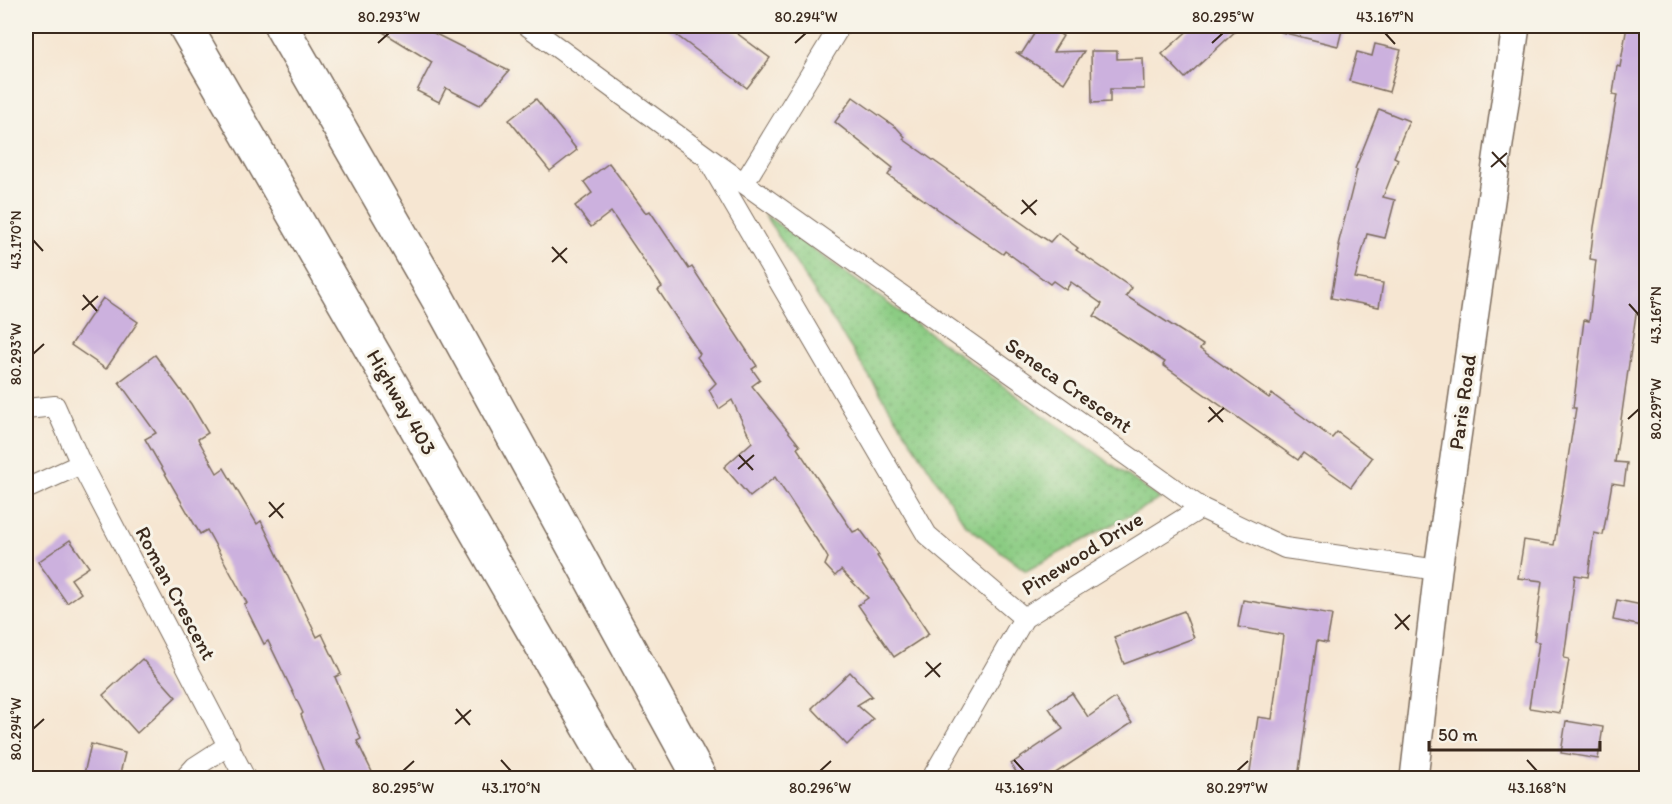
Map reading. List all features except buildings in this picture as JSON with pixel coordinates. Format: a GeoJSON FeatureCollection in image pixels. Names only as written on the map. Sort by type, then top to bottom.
{"type":"FeatureCollection","features":[{"type":"Feature","properties":{"kind":"highway","name":"Highway 403"},"geometry":{"type":"LineString","coordinates":[[185,26],[618,778]]}},
{"type":"Feature","properties":{"kind":"highway"},"geometry":{"type":"LineString","coordinates":[[282,26],[438,299],[700,778]]}},
{"type":"Feature","properties":{"kind":"highway"},"geometry":{"type":"LineString","coordinates":[[577,706],[599,778]]}},
{"type":"Feature","properties":{"kind":"main road","name":"Paris Road"},"geometry":{"type":"LineString","coordinates":[[1414,778],[1438,570],[1516,26]]}},
{"type":"Feature","properties":{"kind":"street","name":"Seneca Crescent"},"geometry":{"type":"LineString","coordinates":[[528,26],[707,157],[1201,508],[1285,548],[1438,570]]}},
{"type":"Feature","properties":{"kind":"street"},"geometry":{"type":"LineString","coordinates":[[744,183],[840,26]]}},
{"type":"Feature","properties":{"kind":"street","name":"Seneca Crescent"},"geometry":{"type":"LineString","coordinates":[[707,157],[927,535],[1024,618]]}},
{"type":"Feature","properties":{"kind":"street","name":"Roman Crescent"},"geometry":{"type":"LineString","coordinates":[[26,409],[56,406],[81,464],[245,778]]}},
{"type":"Feature","properties":{"kind":"street"},"geometry":{"type":"LineString","coordinates":[[26,489],[81,464]]}},
{"type":"Feature","properties":{"kind":"street","name":"Pinewood Drive"},"geometry":{"type":"LineString","coordinates":[[932,778],[1024,618],[1201,508]]}},
{"type":"Feature","properties":{"kind":"street"},"geometry":{"type":"LineString","coordinates":[[185,778],[195,767],[229,745]]}},
{"type":"Feature","properties":{"kind":"green space"},"geometry":{"type":"Polygon","coordinates":[[[764,214],[1160,499],[1026,571],[965,524],[764,214]]]}}]}
